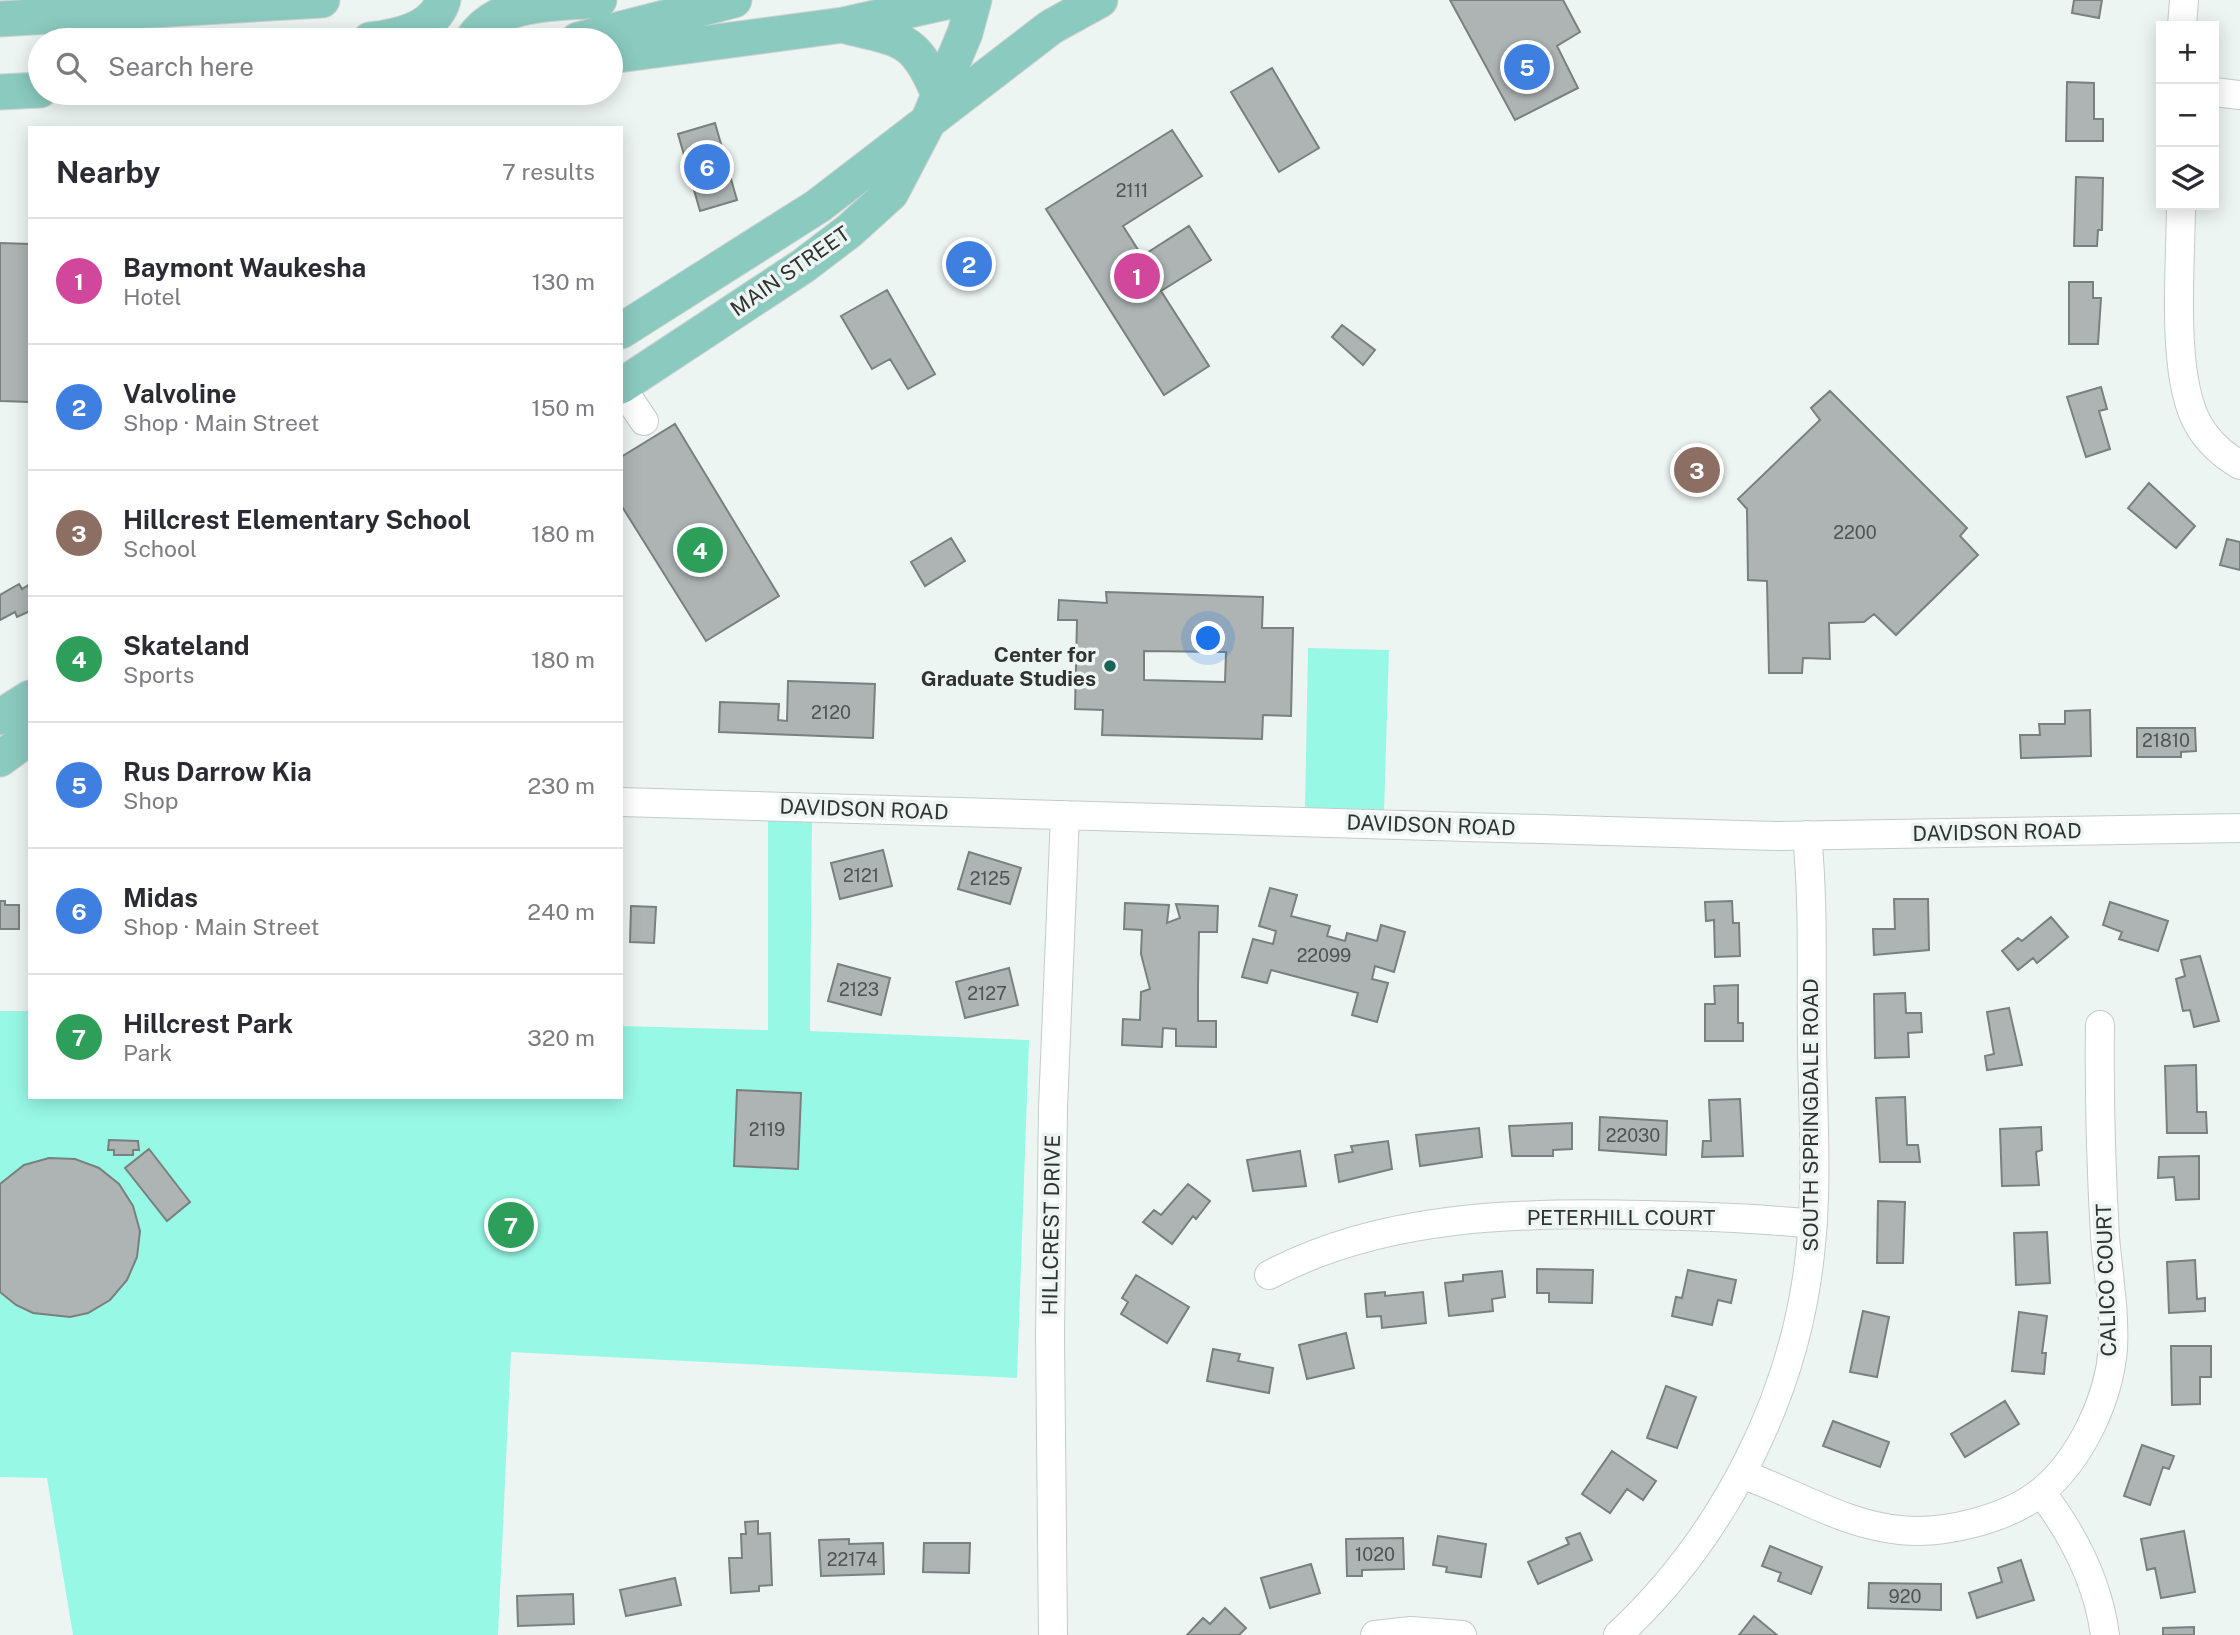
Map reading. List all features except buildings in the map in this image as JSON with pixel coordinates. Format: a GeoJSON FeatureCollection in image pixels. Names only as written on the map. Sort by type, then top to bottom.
{"type":"FeatureCollection","features":[{"type":"Feature","properties":{"kind":"main road"},"geometry":{"type":"LineString","coordinates":[[0,19],[322,0]]}},
{"type":"Feature","properties":{"kind":"main road"},"geometry":{"type":"LineString","coordinates":[[414,28],[428,21],[441,8],[443,0]]}},
{"type":"Feature","properties":{"kind":"main road"},"geometry":{"type":"LineString","coordinates":[[480,28],[496,15],[519,8],[599,0]]}},
{"type":"Feature","properties":{"kind":"main road"},"geometry":{"type":"LineString","coordinates":[[623,28],[734,0]]}},
{"type":"Feature","properties":{"kind":"main road"},"geometry":{"type":"LineString","coordinates":[[623,54],[843,25],[955,0]]}},
{"type":"Feature","properties":{"kind":"main road","name":"MAIN STREET"},"geometry":{"type":"LineString","coordinates":[[623,385],[849,231],[891,193],[932,111],[974,0]]}},
{"type":"Feature","properties":{"kind":"main road"},"geometry":{"type":"LineString","coordinates":[[843,25],[896,38],[909,45],[928,69],[932,111],[1051,27],[1100,0]]}},
{"type":"Feature","properties":{"kind":"main road","name":"MAIN STREET"},"geometry":{"type":"LineString","coordinates":[[623,330],[818,206],[932,111]]}},
{"type":"Feature","properties":{"kind":"main road"},"geometry":{"type":"LineString","coordinates":[[757,295],[777,267],[819,236],[823,219],[818,206]]}},
{"type":"Feature","properties":{"kind":"main road"},"geometry":{"type":"LineString","coordinates":[[0,717],[28,699]]}},
{"type":"Feature","properties":{"kind":"main road"},"geometry":{"type":"LineString","coordinates":[[0,759],[28,738]]}},
{"type":"Feature","properties":{"kind":"street"},"geometry":{"type":"LineString","coordinates":[[2219,93],[2240,95]]}},
{"type":"Feature","properties":{"kind":"street"},"geometry":{"type":"LineString","coordinates":[[2181,210],[2181,353],[2186,396],[2198,425],[2221,453],[2240,465]]}},
{"type":"Feature","properties":{"kind":"street"},"geometry":{"type":"LineString","coordinates":[[623,389],[644,421]]}},
{"type":"Feature","properties":{"kind":"street","name":"DAVIDSON ROAD"},"geometry":{"type":"LineString","coordinates":[[623,802],[1807,835],[2240,828]]}},
{"type":"Feature","properties":{"kind":"street","name":"HILLCREST DRIVE"},"geometry":{"type":"LineString","coordinates":[[1053,1635],[1050,1322],[1054,1096],[1065,815]]}},
{"type":"Feature","properties":{"kind":"street","name":"SOUTH SPRINGDALE ROAD"},"geometry":{"type":"LineString","coordinates":[[1618,1635],[1699,1544],[1741,1474],[1762,1434],[1783,1379],[1802,1310],[1813,1224],[1807,835]]}},
{"type":"Feature","properties":{"kind":"street","name":"CALICO COURT"},"geometry":{"type":"LineString","coordinates":[[1741,1474],[1835,1514],[1866,1525],[1901,1531],[1938,1530],[1966,1525],[1995,1515],[2041,1492],[2087,1434],[2104,1394],[2113,1348],[2103,1172],[2100,1025]]}},
{"type":"Feature","properties":{"kind":"street","name":"PETERHILL COURT"},"geometry":{"type":"LineString","coordinates":[[1269,1275],[1335,1245],[1376,1235],[1443,1223],[1535,1214],[1672,1215],[1813,1224]]}},
{"type":"Feature","properties":{"kind":"street"},"geometry":{"type":"LineString","coordinates":[[2041,1492],[2082,1555],[2103,1615],[2105,1635]]}},
{"type":"Feature","properties":{"kind":"street"},"geometry":{"type":"LineString","coordinates":[[1375,1635],[1410,1630],[1462,1635]]}},
{"type":"Feature","properties":{"kind":"green space"},"geometry":{"type":"Polygon","coordinates":[[[1308,648],[1389,650],[1384,812],[1305,810],[1308,648]]]}},
{"type":"Feature","properties":{"kind":"green space"},"geometry":{"type":"Polygon","coordinates":[[[768,820],[812,820],[810,1031],[1029,1040],[1017,1378],[511,1352],[498,1635],[73,1635],[47,1478],[0,1477],[0,1011],[28,1011],[28,1099],[623,1099],[623,1026],[768,1030],[768,820]]]}},
{"type":"Feature","properties":{"kind":"place","name":"Rus Darrow Kia"},"geometry":{"type":"Point","coordinates":[1527,67]}},
{"type":"Feature","properties":{"kind":"place","name":"Midas"},"geometry":{"type":"Point","coordinates":[707,167]}},
{"type":"Feature","properties":{"kind":"place","name":"Valvoline"},"geometry":{"type":"Point","coordinates":[969,264]}},
{"type":"Feature","properties":{"kind":"place","name":"Baymont Waukesha"},"geometry":{"type":"Point","coordinates":[1137,276]}},
{"type":"Feature","properties":{"kind":"place","name":"Hillcrest Elementary School"},"geometry":{"type":"Point","coordinates":[1697,470]}},
{"type":"Feature","properties":{"kind":"place","name":"Skateland"},"geometry":{"type":"Point","coordinates":[700,550]}},
{"type":"Feature","properties":{"kind":"place","name":"Center for Graduate Studies"},"geometry":{"type":"Point","coordinates":[1110,666]}},
{"type":"Feature","properties":{"kind":"place","name":"Hillcrest Park"},"geometry":{"type":"Point","coordinates":[511,1225]}}]}
